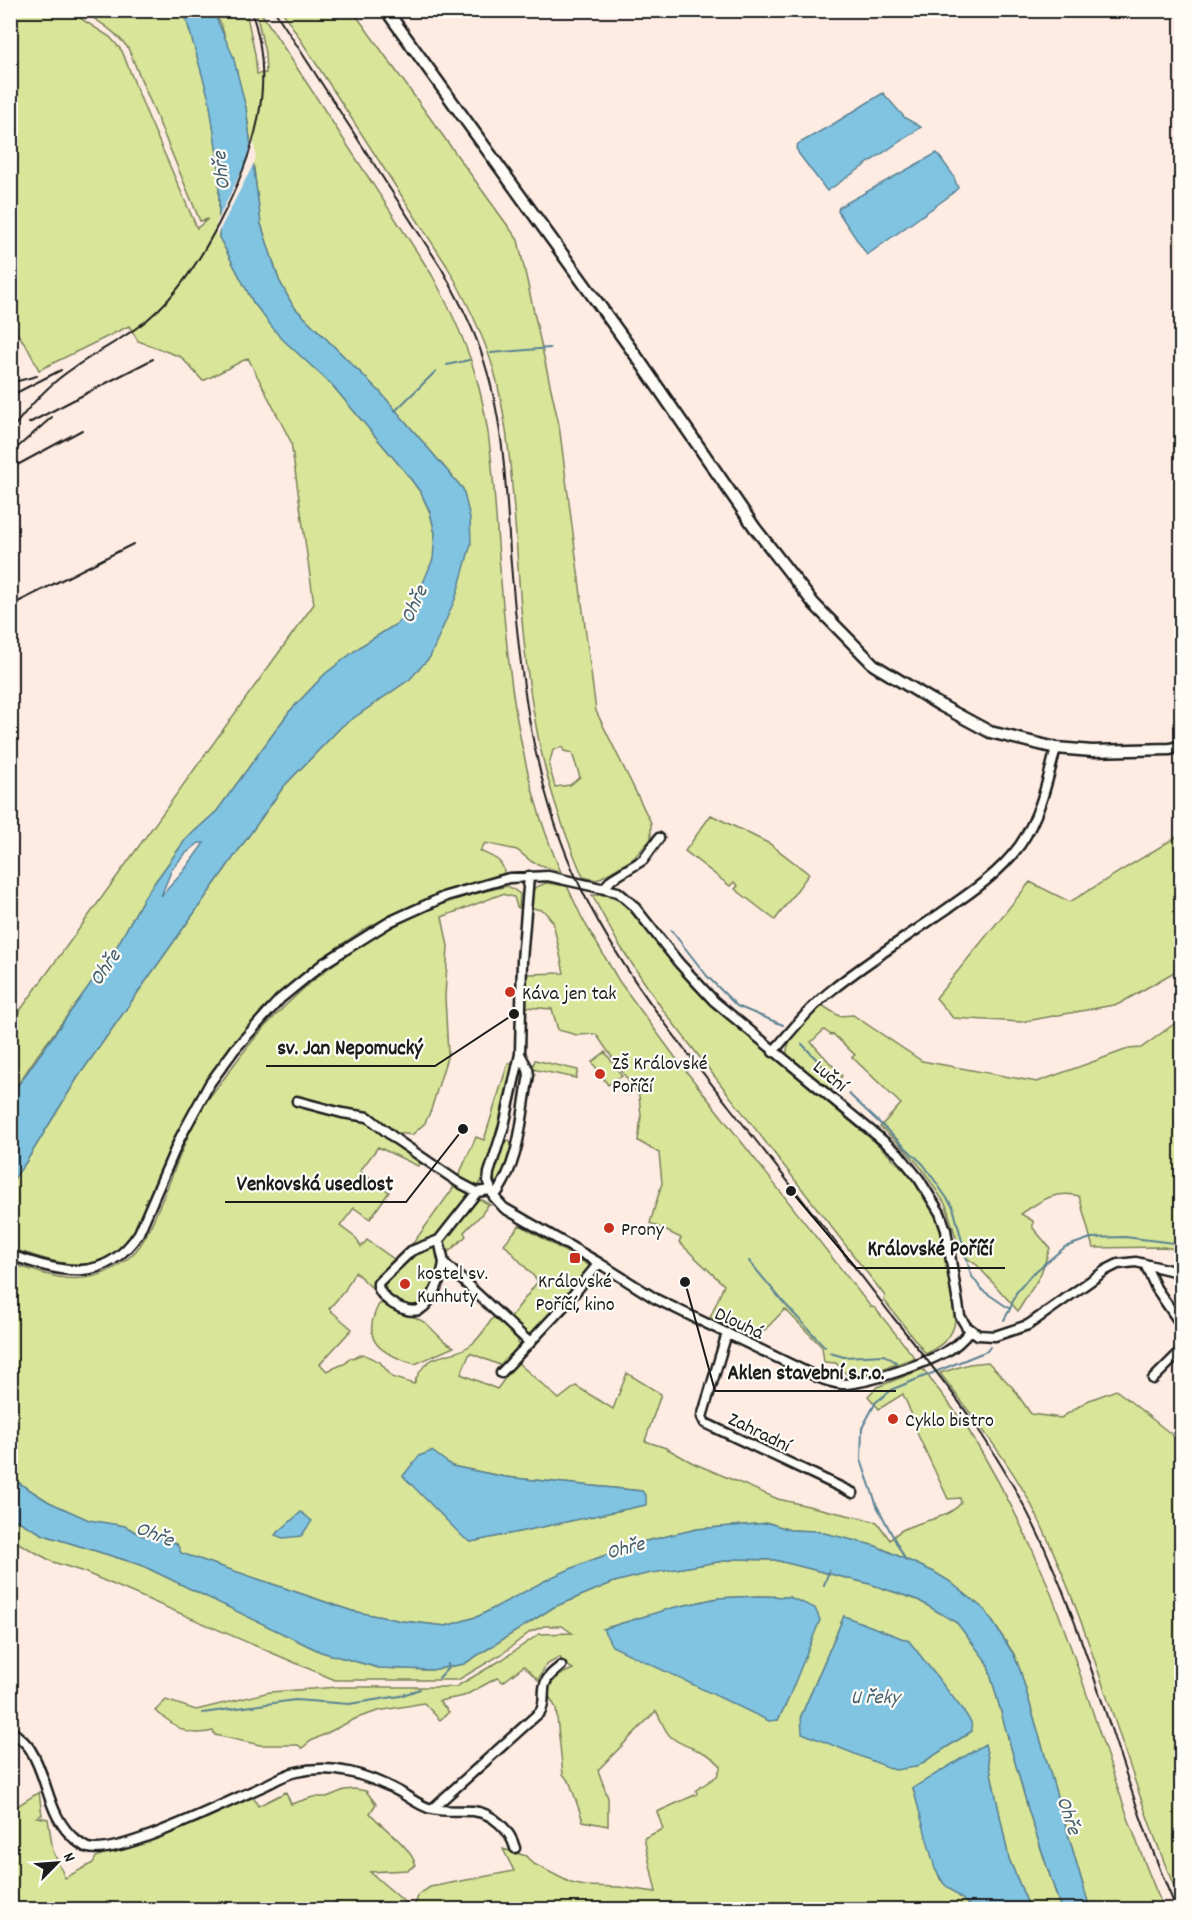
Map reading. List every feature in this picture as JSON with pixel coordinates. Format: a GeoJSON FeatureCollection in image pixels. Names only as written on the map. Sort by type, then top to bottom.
{"type":"FeatureCollection","features":[{"type":"Feature","properties":{"kind":"main road"},"geometry":{"type":"LineString","coordinates":[[386,10],[639,360],[756,528],[814,604],[874,665],[990,732],[1056,748],[1092,751],[1170,749],[1182,746]]}},
{"type":"Feature","properties":{"kind":"street"},"geometry":{"type":"LineString","coordinates":[[773,1052],[807,1011],[833,989],[984,884],[1007,861],[1034,822],[1056,748]]}},
{"type":"Feature","properties":{"kind":"street"},"geometry":{"type":"LineString","coordinates":[[604,888],[612,879],[644,860],[659,838]]}},
{"type":"Feature","properties":{"kind":"street"},"geometry":{"type":"LineString","coordinates":[[492,1193],[488,1182],[489,1173],[504,1126],[520,1054],[523,937],[529,876]]}},
{"type":"Feature","properties":{"kind":"street","name":"Luční"},"geometry":{"type":"LineString","coordinates":[[10,1255],[44,1266],[76,1271],[90,1270],[114,1259],[132,1244],[139,1233],[180,1138],[210,1083],[240,1043],[280,999],[339,952],[400,916],[468,889],[508,878],[548,876],[618,892],[633,905],[679,963],[714,1001],[898,1153],[920,1179],[940,1213],[946,1230],[957,1285],[959,1311],[962,1321],[970,1331]]}},
{"type":"Feature","properties":{"kind":"street"},"geometry":{"type":"LineString","coordinates":[[297,1101],[342,1113],[368,1117],[458,1182],[477,1192],[492,1193],[501,1188],[512,1165],[522,1121],[529,1075],[528,1068],[520,1054]]}},
{"type":"Feature","properties":{"kind":"street"},"geometry":{"type":"LineString","coordinates":[[439,1240],[444,1263],[441,1278],[424,1307],[419,1311],[408,1312],[386,1298],[378,1289],[378,1283],[411,1251],[439,1240],[477,1192]]}},
{"type":"Feature","properties":{"kind":"street","name":"Dlouhá"},"geometry":{"type":"LineString","coordinates":[[492,1193],[504,1208],[513,1214],[599,1263],[656,1299],[687,1316],[834,1383],[857,1382],[939,1355],[959,1343],[970,1331]]}},
{"type":"Feature","properties":{"kind":"street"},"geometry":{"type":"LineString","coordinates":[[970,1331],[978,1335],[991,1336],[1028,1325],[1106,1269],[1126,1262],[1182,1273]]}},
{"type":"Feature","properties":{"kind":"street"},"geometry":{"type":"LineString","coordinates":[[444,1263],[530,1343]]}},
{"type":"Feature","properties":{"kind":"street"},"geometry":{"type":"LineString","coordinates":[[501,1373],[564,1306],[599,1263]]}},
{"type":"Feature","properties":{"kind":"street"},"geometry":{"type":"LineString","coordinates":[[1145,1264],[1156,1288],[1182,1326]]}},
{"type":"Feature","properties":{"kind":"street","name":"Zahradní"},"geometry":{"type":"LineString","coordinates":[[727,1333],[702,1417],[705,1423],[853,1493]]}},
{"type":"Feature","properties":{"kind":"street"},"geometry":{"type":"LineString","coordinates":[[1154,1379],[1182,1350]]}},
{"type":"Feature","properties":{"kind":"street"},"geometry":{"type":"LineString","coordinates":[[432,1809],[540,1712],[543,1708],[544,1685],[548,1677],[561,1666]]}},
{"type":"Feature","properties":{"kind":"street"},"geometry":{"type":"LineString","coordinates":[[10,1730],[22,1739],[34,1757],[52,1809],[60,1823],[69,1835],[86,1848],[118,1846],[152,1835],[295,1772],[335,1770],[370,1777],[432,1809],[477,1811],[500,1824],[512,1839],[515,1848]]}},
{"type":"Feature","properties":{"kind":"green space"},"geometry":{"type":"Polygon","coordinates":[[[11,11],[69,11],[110,37],[122,51],[197,228],[208,219],[200,221],[128,48],[101,23],[82,11],[184,11],[209,97],[219,167],[219,237],[253,302],[281,337],[332,385],[421,493],[430,513],[435,533],[434,561],[418,595],[398,623],[361,646],[325,674],[289,712],[217,811],[186,839],[145,896],[116,948],[11,1095],[11,1023],[314,604],[291,442],[248,358],[203,381],[181,357],[138,341],[129,326],[39,370],[27,347],[11,327],[11,11]]]}},
{"type":"Feature","properties":{"kind":"green space"},"geometry":{"type":"Polygon","coordinates":[[[213,11],[246,11],[257,74],[266,73],[265,53],[256,11],[260,11],[432,275],[464,342],[478,384],[490,447],[502,596],[516,717],[534,796],[561,872],[532,862],[517,850],[485,843],[480,851],[500,862],[504,875],[445,893],[389,916],[354,936],[321,959],[264,1010],[217,1070],[176,1139],[145,1215],[128,1242],[106,1259],[93,1263],[65,1263],[11,1248],[10,1183],[26,1162],[78,1077],[284,786],[342,726],[410,679],[463,489],[381,393],[293,306],[279,280],[261,224],[246,108],[221,24],[213,11]]]}},
{"type":"Feature","properties":{"kind":"green space"},"geometry":{"type":"Polygon","coordinates":[[[282,11],[353,11],[518,240],[559,425],[596,711],[651,823],[651,839],[633,859],[597,880],[583,877],[561,821],[544,765],[525,655],[511,478],[501,401],[493,367],[482,337],[447,266],[282,11]],[[562,747],[553,750],[549,765],[555,787],[570,785],[580,777],[572,753],[564,751],[562,747]]]}},
{"type":"Feature","properties":{"kind":"green space"},"geometry":{"type":"Polygon","coordinates":[[[711,815],[770,844],[809,874],[775,920],[735,889],[738,886],[734,882],[730,886],[685,851],[711,815]]]}},
{"type":"Feature","properties":{"kind":"green space"},"geometry":{"type":"Polygon","coordinates":[[[1181,834],[1181,968],[1119,1004],[1021,1022],[953,1018],[936,998],[1030,882],[1070,902],[1181,834]]]}},
{"type":"Feature","properties":{"kind":"green space"},"geometry":{"type":"Polygon","coordinates":[[[546,883],[567,886],[583,920],[619,981],[675,1057],[870,1306],[875,1308],[915,1358],[851,1379],[836,1363],[824,1362],[822,1347],[785,1309],[757,1338],[710,1318],[724,1285],[679,1242],[681,1238],[650,1223],[662,1183],[659,1153],[638,1141],[641,1116],[639,1096],[596,1034],[577,1035],[558,1030],[552,1009],[526,1007],[527,974],[564,973],[553,922],[544,911],[529,907],[534,888],[546,883]]]}},
{"type":"Feature","properties":{"kind":"green space"},"geometry":{"type":"Polygon","coordinates":[[[508,886],[520,894],[519,908],[514,897],[502,894],[442,917],[448,946],[445,997],[448,1054],[425,1123],[412,1135],[398,1133],[388,1137],[422,1160],[418,1166],[378,1147],[360,1171],[389,1192],[370,1219],[354,1208],[340,1226],[356,1238],[361,1247],[367,1240],[394,1259],[414,1242],[452,1190],[455,1182],[472,1193],[437,1238],[412,1248],[372,1288],[355,1272],[345,1290],[329,1309],[352,1329],[320,1364],[327,1371],[363,1354],[380,1362],[392,1377],[414,1384],[425,1365],[472,1344],[495,1315],[517,1335],[519,1349],[502,1366],[470,1353],[461,1374],[497,1389],[517,1362],[559,1399],[576,1386],[613,1409],[627,1373],[661,1394],[645,1441],[666,1448],[693,1463],[778,1499],[877,1522],[890,1540],[907,1528],[945,1515],[961,1503],[960,1498],[948,1499],[918,1435],[903,1394],[879,1409],[868,1396],[877,1387],[923,1369],[969,1431],[990,1466],[1036,1557],[1075,1659],[1131,1827],[1164,1909],[1090,1909],[1014,1654],[985,1610],[949,1581],[876,1546],[816,1531],[790,1530],[769,1523],[697,1529],[642,1542],[584,1563],[479,1616],[446,1626],[402,1621],[352,1611],[181,1553],[177,1544],[160,1536],[142,1536],[125,1526],[89,1521],[49,1502],[11,1478],[10,1263],[55,1276],[83,1278],[112,1270],[126,1260],[139,1247],[148,1231],[196,1118],[251,1042],[281,1010],[348,954],[385,931],[424,912],[465,897],[508,886]],[[431,1451],[471,1542],[646,1505],[642,1491],[505,1477],[452,1466],[431,1451]]]}},
{"type":"Feature","properties":{"kind":"green space"},"geometry":{"type":"Polygon","coordinates":[[[592,895],[611,895],[626,906],[692,986],[711,1005],[876,1143],[908,1173],[922,1190],[933,1209],[942,1233],[955,1301],[954,1326],[947,1339],[939,1346],[926,1354],[884,1300],[885,1296],[663,1010],[618,943],[592,895]]]}},
{"type":"Feature","properties":{"kind":"green space"},"geometry":{"type":"Polygon","coordinates":[[[820,1004],[839,1016],[853,1015],[922,1061],[1037,1082],[1128,1049],[1141,1048],[1181,1019],[1181,1250],[1163,1247],[1093,1248],[1079,1196],[1062,1194],[1048,1198],[1021,1214],[1033,1221],[1033,1228],[1050,1248],[1040,1276],[1018,1311],[977,1265],[961,1254],[946,1205],[923,1170],[903,1147],[880,1127],[901,1104],[852,1057],[855,1055],[833,1034],[824,1030],[811,1042],[842,1076],[831,1090],[787,1055],[789,1042],[793,1035],[820,1004]]]}},
{"type":"Feature","properties":{"kind":"green space"},"geometry":{"type":"Polygon","coordinates":[[[605,1052],[622,1076],[608,1085],[592,1062],[605,1052]]]}},
{"type":"Feature","properties":{"kind":"green space"},"geometry":{"type":"Polygon","coordinates":[[[535,1060],[578,1070],[576,1078],[532,1069],[535,1060]]]}},
{"type":"Feature","properties":{"kind":"green space"},"geometry":{"type":"Polygon","coordinates":[[[508,1063],[514,1065],[500,1130],[488,1166],[476,1188],[458,1177],[476,1137],[484,1140],[508,1063]]]}},
{"type":"Feature","properties":{"kind":"green space"},"geometry":{"type":"Polygon","coordinates":[[[509,1140],[512,1145],[500,1184],[497,1187],[494,1176],[496,1164],[505,1142],[509,1140]]]}},
{"type":"Feature","properties":{"kind":"green space"},"geometry":{"type":"Polygon","coordinates":[[[478,1198],[490,1205],[464,1232],[466,1236],[444,1256],[444,1242],[478,1198]]]}},
{"type":"Feature","properties":{"kind":"green space"},"geometry":{"type":"Polygon","coordinates":[[[520,1225],[592,1267],[561,1305],[530,1337],[510,1318],[538,1281],[504,1244],[520,1225]]]}},
{"type":"Feature","properties":{"kind":"green space"},"geometry":{"type":"Polygon","coordinates":[[[437,1245],[441,1265],[423,1305],[418,1309],[406,1308],[387,1295],[385,1283],[401,1264],[421,1251],[437,1245]]]}},
{"type":"Feature","properties":{"kind":"green space"},"geometry":{"type":"Polygon","coordinates":[[[388,1303],[426,1323],[444,1341],[454,1347],[415,1364],[384,1351],[373,1337],[372,1328],[373,1317],[379,1304],[388,1303]]]}},
{"type":"Feature","properties":{"kind":"green space"},"geometry":{"type":"Polygon","coordinates":[[[988,1362],[1013,1388],[1031,1414],[1061,1418],[1087,1401],[1116,1390],[1181,1442],[1181,1903],[1161,1855],[1077,1611],[1037,1516],[1004,1460],[940,1373],[969,1364],[988,1362]]]}},
{"type":"Feature","properties":{"kind":"green space"},"geometry":{"type":"Polygon","coordinates":[[[11,1517],[44,1535],[141,1565],[321,1652],[379,1668],[431,1670],[464,1664],[554,1607],[614,1582],[645,1574],[736,1559],[775,1560],[870,1584],[918,1600],[957,1623],[987,1662],[1029,1812],[1061,1909],[1030,1909],[1009,1859],[985,1745],[913,1788],[940,1879],[974,1909],[413,1909],[419,1894],[430,1887],[514,1871],[503,1849],[526,1856],[532,1863],[571,1883],[656,1892],[644,1838],[663,1829],[657,1812],[697,1794],[696,1790],[717,1776],[721,1766],[709,1755],[671,1737],[656,1711],[598,1770],[608,1798],[608,1826],[583,1821],[570,1783],[563,1774],[556,1708],[546,1691],[558,1677],[573,1669],[563,1663],[560,1657],[546,1665],[538,1680],[524,1666],[503,1682],[497,1678],[464,1696],[439,1701],[449,1712],[440,1720],[424,1703],[378,1711],[357,1718],[311,1741],[302,1748],[298,1745],[260,1745],[215,1735],[213,1731],[188,1732],[155,1711],[166,1700],[196,1710],[270,1692],[338,1687],[456,1687],[539,1634],[572,1633],[562,1626],[544,1626],[530,1632],[502,1654],[458,1680],[335,1680],[84,1572],[53,1562],[11,1539],[11,1517]],[[789,1597],[718,1598],[672,1608],[603,1629],[778,1720],[801,1663],[789,1597]],[[844,1616],[801,1716],[916,1767],[972,1731],[844,1616]]]}},
{"type":"Feature","properties":{"kind":"green space"},"geometry":{"type":"Polygon","coordinates":[[[344,1790],[366,1791],[376,1804],[370,1813],[408,1850],[416,1865],[408,1870],[370,1872],[413,1909],[11,1909],[10,1808],[13,1809],[39,1792],[42,1815],[37,1817],[48,1819],[53,1851],[65,1878],[93,1863],[96,1857],[131,1843],[199,1822],[253,1797],[258,1806],[286,1792],[291,1804],[313,1797],[327,1797],[344,1790]]]}},
{"type":"Feature","properties":{"kind":"water","name":"Ohře"},"geometry":{"type":"Polygon","coordinates":[[[184,11],[213,11],[233,56],[246,108],[261,224],[279,280],[293,306],[381,393],[463,489],[470,518],[471,544],[456,597],[430,657],[410,679],[342,726],[284,786],[78,1077],[11,1183],[11,1095],[116,948],[145,896],[186,839],[217,811],[289,712],[325,674],[361,646],[398,623],[418,595],[433,559],[435,533],[430,512],[421,493],[332,385],[279,336],[253,302],[219,237],[219,167],[209,99],[184,11]],[[199,843],[185,854],[172,869],[161,896],[183,872],[204,843],[199,843]]]}},
{"type":"Feature","properties":{"kind":"water"},"geometry":{"type":"Polygon","coordinates":[[[883,93],[905,118],[921,127],[827,191],[799,154],[796,148],[798,144],[883,93]]]}},
{"type":"Feature","properties":{"kind":"water"},"geometry":{"type":"Polygon","coordinates":[[[937,153],[953,175],[958,188],[867,255],[838,211],[839,207],[937,153]]]}},
{"type":"Feature","properties":{"kind":"water"},"geometry":{"type":"Polygon","coordinates":[[[432,1451],[452,1466],[505,1477],[642,1491],[646,1496],[646,1505],[471,1542],[464,1538],[403,1476],[419,1456],[432,1451]]]}},
{"type":"Feature","properties":{"kind":"water"},"geometry":{"type":"Polygon","coordinates":[[[11,1478],[49,1502],[89,1520],[125,1526],[142,1536],[160,1536],[177,1544],[181,1553],[352,1611],[402,1621],[446,1626],[479,1616],[552,1577],[584,1563],[642,1542],[697,1529],[769,1523],[790,1530],[816,1531],[876,1546],[949,1581],[985,1610],[1014,1655],[1090,1909],[1061,1909],[1029,1812],[987,1662],[957,1623],[918,1600],[870,1584],[775,1560],[736,1559],[646,1574],[614,1582],[554,1607],[464,1664],[431,1670],[379,1668],[321,1652],[141,1565],[44,1535],[11,1517],[11,1478]]]}},
{"type":"Feature","properties":{"kind":"water"},"geometry":{"type":"Polygon","coordinates":[[[301,1512],[312,1521],[301,1536],[283,1538],[275,1535],[301,1512]]]}},
{"type":"Feature","properties":{"kind":"water"},"geometry":{"type":"Polygon","coordinates":[[[789,1597],[815,1608],[820,1620],[778,1720],[769,1721],[612,1646],[603,1629],[672,1608],[718,1598],[789,1597]]]}},
{"type":"Feature","properties":{"kind":"water","name":"U řeky"},"geometry":{"type":"Polygon","coordinates":[[[844,1616],[909,1641],[965,1713],[971,1722],[972,1731],[916,1767],[895,1770],[802,1733],[801,1716],[844,1616]]]}},
{"type":"Feature","properties":{"kind":"water"},"geometry":{"type":"Polygon","coordinates":[[[985,1744],[1009,1859],[1030,1909],[974,1909],[944,1884],[935,1869],[913,1788],[985,1744]]]}},
{"type":"Feature","properties":{"kind":"pier"},"geometry":{"type":"Polygon","coordinates":[[[253,137],[256,156],[254,163],[216,237],[216,223],[244,166],[253,137]]]}},
{"type":"Feature","properties":{"kind":"waterway"},"geometry":{"type":"LineString","coordinates":[[491,353],[550,348]]}},
{"type":"Feature","properties":{"kind":"waterway"},"geometry":{"type":"LineString","coordinates":[[447,365],[469,360]]}},
{"type":"Feature","properties":{"kind":"waterway"},"geometry":{"type":"LineString","coordinates":[[395,411],[436,371]]}},
{"type":"Feature","properties":{"kind":"waterway"},"geometry":{"type":"LineString","coordinates":[[671,930],[707,976],[737,1006],[783,1025]]}},
{"type":"Feature","properties":{"kind":"waterway"},"geometry":{"type":"LineString","coordinates":[[802,1044],[835,1079]]}},
{"type":"Feature","properties":{"kind":"waterway"},"geometry":{"type":"LineString","coordinates":[[849,1094],[924,1165],[953,1207],[971,1275],[982,1290],[1010,1309]]}},
{"type":"Feature","properties":{"kind":"waterway"},"geometry":{"type":"LineString","coordinates":[[1004,1320],[1016,1293],[1031,1275],[1065,1247],[1091,1238],[1125,1237],[1182,1244]]}},
{"type":"Feature","properties":{"kind":"waterway"},"geometry":{"type":"LineString","coordinates":[[749,1261],[825,1347]]}},
{"type":"Feature","properties":{"kind":"waterway"},"geometry":{"type":"LineString","coordinates":[[906,1561],[877,1506],[861,1460],[862,1428],[876,1402],[893,1389],[987,1351],[990,1347]]}},
{"type":"Feature","properties":{"kind":"waterway"},"geometry":{"type":"LineString","coordinates":[[830,1353],[844,1357],[884,1355],[896,1362]]}},
{"type":"Feature","properties":{"kind":"waterway"},"geometry":{"type":"LineString","coordinates":[[824,1585],[829,1571]]}},
{"type":"Feature","properties":{"kind":"waterway"},"geometry":{"type":"LineString","coordinates":[[439,1678],[447,1669],[448,1664]]}},
{"type":"Feature","properties":{"kind":"waterway"},"geometry":{"type":"LineString","coordinates":[[203,1713],[295,1700],[349,1704],[400,1696],[420,1689]]}},
{"type":"Feature","properties":{"kind":"railway"},"geometry":{"type":"LineString","coordinates":[[10,432],[56,381],[125,336],[158,310],[196,264],[211,238],[242,174],[258,121],[262,94],[262,67],[259,39],[251,10]]}},
{"type":"Feature","properties":{"kind":"railway"},"geometry":{"type":"LineString","coordinates":[[274,10],[442,269],[480,349],[491,384],[500,431],[518,637],[530,721],[549,804],[562,844],[579,884],[611,943],[647,999],[946,1384],[1009,1479],[1029,1515],[1055,1572],[1087,1656],[1144,1826],[1177,1910]]}},
{"type":"Feature","properties":{"kind":"railway"},"geometry":{"type":"LineString","coordinates":[[29,423],[153,359]]}},
{"type":"Feature","properties":{"kind":"railway"},"geometry":{"type":"LineString","coordinates":[[10,396],[61,370]]}},
{"type":"Feature","properties":{"kind":"railway"},"geometry":{"type":"LineString","coordinates":[[10,383],[37,376]]}},
{"type":"Feature","properties":{"kind":"railway"},"geometry":{"type":"LineString","coordinates":[[10,454],[52,417]]}},
{"type":"Feature","properties":{"kind":"railway"},"geometry":{"type":"LineString","coordinates":[[10,469],[82,430]]}},
{"type":"Feature","properties":{"kind":"railway"},"geometry":{"type":"LineString","coordinates":[[10,606],[133,544]]}},
{"type":"Feature","properties":{"kind":"place","name":"Káva jen tak"},"geometry":{"type":"Point","coordinates":[510,992]}},
{"type":"Feature","properties":{"kind":"place","name":"sv. Jan Nepomucký"},"geometry":{"type":"Point","coordinates":[514,1014]}},
{"type":"Feature","properties":{"kind":"place","name":"ZŠ Královské Poříčí"},"geometry":{"type":"Point","coordinates":[600,1074]}},
{"type":"Feature","properties":{"kind":"place","name":"Venkovská usedlost"},"geometry":{"type":"Point","coordinates":[463,1129]}},
{"type":"Feature","properties":{"kind":"place","name":"Královské Poříčí"},"geometry":{"type":"Point","coordinates":[791,1191]}},
{"type":"Feature","properties":{"kind":"place","name":"Prony"},"geometry":{"type":"Point","coordinates":[609,1228]}},
{"type":"Feature","properties":{"kind":"place","name":"Královské Poříčí, kino"},"geometry":{"type":"Point","coordinates":[575,1258]}},
{"type":"Feature","properties":{"kind":"place","name":"Aklen stavební s.r.o."},"geometry":{"type":"Point","coordinates":[685,1282]}},
{"type":"Feature","properties":{"kind":"place","name":"kostel sv. Kunhuty"},"geometry":{"type":"Point","coordinates":[405,1284]}},
{"type":"Feature","properties":{"kind":"place","name":"Cyklo bistro"},"geometry":{"type":"Point","coordinates":[893,1419]}}]}
